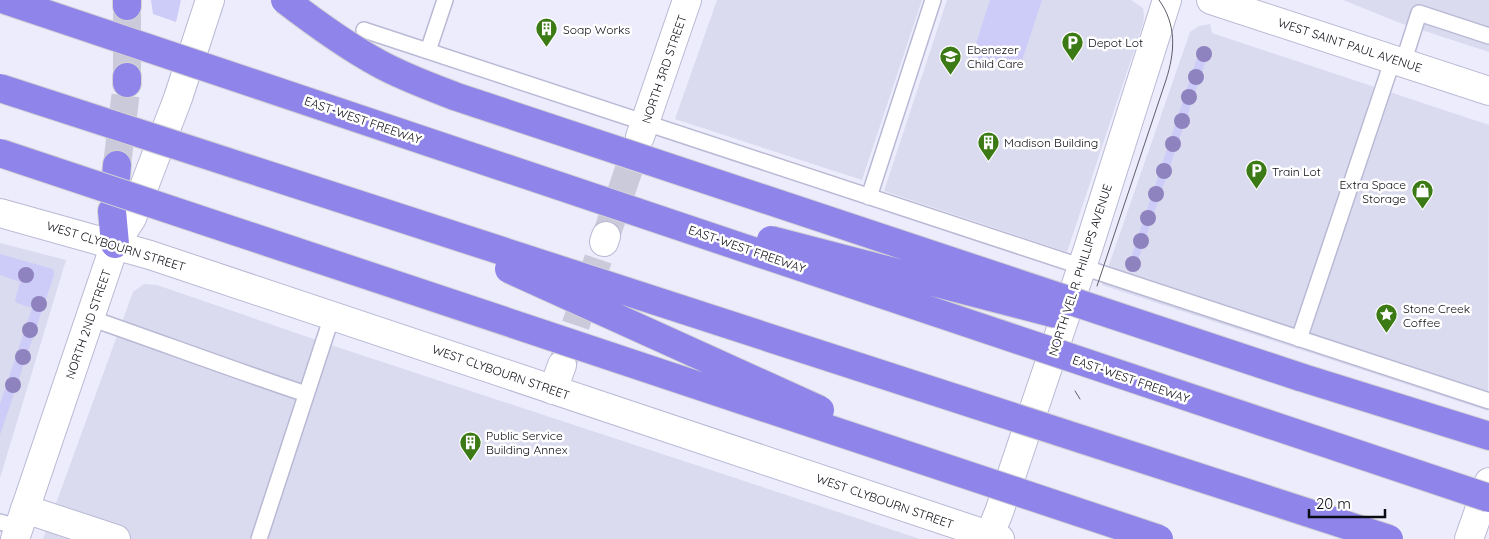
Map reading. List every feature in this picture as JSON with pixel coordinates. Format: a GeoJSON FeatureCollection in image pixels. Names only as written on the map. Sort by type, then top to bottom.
{"type":"FeatureCollection","features":[{"type":"Feature","properties":{"kind":"highway","name":"EAST-WEST FREEWAY"},"geometry":{"type":"LineString","coordinates":[[5,0],[1489,498]]}},
{"type":"Feature","properties":{"kind":"highway"},"geometry":{"type":"LineString","coordinates":[[285,0],[321,28],[379,64],[417,82],[457,97],[1300,377],[1489,436]]}},
{"type":"Feature","properties":{"kind":"highway"},"geometry":{"type":"LineString","coordinates":[[0,88],[1389,539]]}},
{"type":"Feature","properties":{"kind":"highway"},"geometry":{"type":"LineString","coordinates":[[0,153],[1159,539]]}},
{"type":"Feature","properties":{"kind":"highway"},"geometry":{"type":"LineString","coordinates":[[545,181],[1300,377]]}},
{"type":"Feature","properties":{"kind":"highway"},"geometry":{"type":"LineString","coordinates":[[112,211],[115,244]]}},
{"type":"Feature","properties":{"kind":"highway"},"geometry":{"type":"LineString","coordinates":[[390,214],[954,471]]}},
{"type":"Feature","properties":{"kind":"street","name":"NORTH 2ND STREET"},"geometry":{"type":"LineString","coordinates":[[15,524],[115,244],[132,218],[178,98],[210,0]]}},
{"type":"Feature","properties":{"kind":"street","name":"NORTH 3RD STREET"},"geometry":{"type":"LineString","coordinates":[[643,130],[688,0]]}},
{"type":"Feature","properties":{"kind":"street","name":"NORTH VEL R. PHILLIPS AVENUE"},"geometry":{"type":"LineString","coordinates":[[993,538],[999,512],[1082,267],[1167,0]]}},
{"type":"Feature","properties":{"kind":"street","name":"WEST SAINT PAUL AVENUE"},"geometry":{"type":"LineString","coordinates":[[1211,0],[1489,91]]}},
{"type":"Feature","properties":{"kind":"street","name":"WEST CLYBOURN STREET"},"geometry":{"type":"LineString","coordinates":[[0,213],[115,244],[332,316],[557,378],[993,538]]}},
{"type":"Feature","properties":{"kind":"street"},"geometry":{"type":"LineString","coordinates":[[1470,539],[1489,482]]}},
{"type":"Feature","properties":{"kind":"street"},"geometry":{"type":"LineString","coordinates":[[15,524],[116,539]]}},
{"type":"Feature","properties":{"kind":"lane"},"geometry":{"type":"LineString","coordinates":[[428,51],[445,0]]}},
{"type":"Feature","properties":{"kind":"lane"},"geometry":{"type":"LineString","coordinates":[[870,197],[933,0]]}},
{"type":"Feature","properties":{"kind":"lane"},"geometry":{"type":"LineString","coordinates":[[1299,339],[1398,61],[1419,13],[1489,36]]}},
{"type":"Feature","properties":{"kind":"lane"},"geometry":{"type":"LineString","coordinates":[[364,30],[428,51],[643,130],[870,197],[1489,401]]}},
{"type":"Feature","properties":{"kind":"lane"},"geometry":{"type":"LineString","coordinates":[[259,539],[332,316]]}},
{"type":"Feature","properties":{"kind":"lane"},"geometry":{"type":"LineString","coordinates":[[90,318],[306,394]]}},
{"type":"Feature","properties":{"kind":"shaded area"},"geometry":{"type":"Polygon","coordinates":[[[151,0],[181,0],[176,22],[153,14],[151,0]]]}},
{"type":"Feature","properties":{"kind":"shaded area"},"geometry":{"type":"Polygon","coordinates":[[[717,0],[922,0],[862,180],[675,119],[717,0]]]}},
{"type":"Feature","properties":{"kind":"shaded area"},"geometry":{"type":"Polygon","coordinates":[[[947,0],[1131,0],[1143,8],[1143,24],[1067,252],[884,191],[947,0]]]}},
{"type":"Feature","properties":{"kind":"shaded area"},"geometry":{"type":"Polygon","coordinates":[[[990,0],[1042,0],[1019,70],[1016,71],[993,64],[986,70],[969,65],[990,0]]]}},
{"type":"Feature","properties":{"kind":"shaded area"},"geometry":{"type":"Polygon","coordinates":[[[1343,0],[1489,0],[1489,52],[1400,23],[1343,0]]]}},
{"type":"Feature","properties":{"kind":"shaded area"},"geometry":{"type":"Polygon","coordinates":[[[1210,24],[1212,33],[1489,125],[1488,411],[1102,285],[1190,32],[1199,26],[1210,24]]]}},
{"type":"Feature","properties":{"kind":"shaded area"},"geometry":{"type":"Polygon","coordinates":[[[1201,46],[1210,49],[1134,272],[1127,270],[1201,46]]]}},
{"type":"Feature","properties":{"kind":"shaded area"},"geometry":{"type":"Polygon","coordinates":[[[0,243],[66,260],[0,478],[0,243]]]}},
{"type":"Feature","properties":{"kind":"shaded area"},"geometry":{"type":"Polygon","coordinates":[[[0,254],[53,269],[54,275],[0,435],[0,404],[32,308],[17,303],[15,300],[20,282],[0,275],[0,254]]]}},
{"type":"Feature","properties":{"kind":"shaded area"},"geometry":{"type":"Polygon","coordinates":[[[144,284],[157,285],[337,347],[920,539],[43,539],[133,292],[144,284]]]}},
{"type":"Feature","properties":{"kind":"tunnel"},"geometry":{"type":"LineString","coordinates":[[127,6],[127,77]]}},
{"type":"Feature","properties":{"kind":"tunnel"},"geometry":{"type":"LineString","coordinates":[[117,165],[127,83]]}},
{"type":"Feature","properties":{"kind":"tunnel"},"geometry":{"type":"LineString","coordinates":[[606,236],[640,137]]}},
{"type":"Feature","properties":{"kind":"tunnel"},"geometry":{"type":"LineString","coordinates":[[562,365],[604,242]]}},
{"type":"Feature","properties":{"kind":"tram line"},"geometry":{"type":"LineString","coordinates":[[1097,286],[1169,70],[1173,39],[1169,19],[1159,0]]}},
{"type":"Feature","properties":{"kind":"tram line"},"geometry":{"type":"LineString","coordinates":[[1075,391],[1080,399]]}},
{"type":"Feature","properties":{"kind":"place","name":"Soap Works"},"geometry":{"type":"Point","coordinates":[547,48]}},
{"type":"Feature","properties":{"kind":"place","name":"Depot Lot"},"geometry":{"type":"Point","coordinates":[1072,61]}},
{"type":"Feature","properties":{"kind":"place","name":"Ebenezer Child Care"},"geometry":{"type":"Point","coordinates":[951,75]}},
{"type":"Feature","properties":{"kind":"place","name":"Madison Building"},"geometry":{"type":"Point","coordinates":[988,161]}},
{"type":"Feature","properties":{"kind":"place","name":"Train Lot"},"geometry":{"type":"Point","coordinates":[1256,190]}},
{"type":"Feature","properties":{"kind":"place","name":"Extra Space Storage"},"geometry":{"type":"Point","coordinates":[1422,210]}},
{"type":"Feature","properties":{"kind":"place","name":"Stone Creek Coffee"},"geometry":{"type":"Point","coordinates":[1387,334]}},
{"type":"Feature","properties":{"kind":"place","name":"Public Service Building Annex"},"geometry":{"type":"Point","coordinates":[470,461]}}]}
